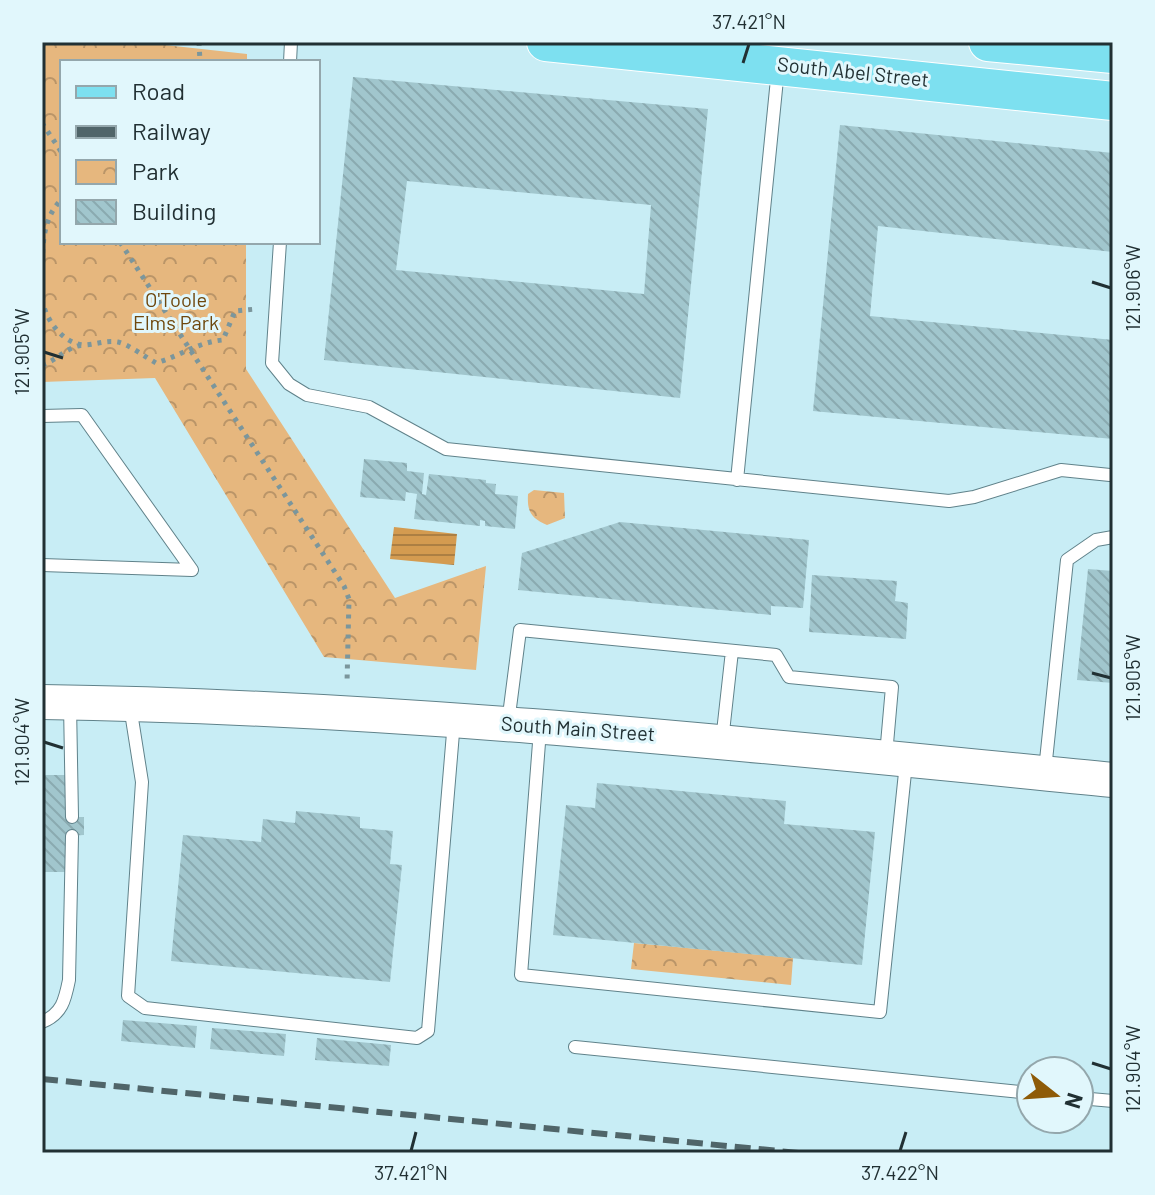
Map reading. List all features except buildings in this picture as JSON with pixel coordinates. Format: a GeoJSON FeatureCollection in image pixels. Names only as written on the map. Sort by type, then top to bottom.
{"type":"FeatureCollection","features":[{"type":"Feature","properties":{"kind":"main road","name":"South Abel Street"},"geometry":{"type":"LineString","coordinates":[[546,42],[1113,101]]}},
{"type":"Feature","properties":{"kind":"main road"},"geometry":{"type":"LineString","coordinates":[[988,42],[1113,54]]}},
{"type":"Feature","properties":{"kind":"main road","name":"South Main Street"},"geometry":{"type":"LineString","coordinates":[[56,702],[345,712],[524,724],[1113,780]]}},
{"type":"Feature","properties":{"kind":"lane"},"geometry":{"type":"LineString","coordinates":[[737,480],[779,64]]}},
{"type":"Feature","properties":{"kind":"lane"},"geometry":{"type":"LineString","coordinates":[[280,244],[272,363],[289,384],[307,395],[369,407],[446,449],[949,501],[974,497],[1061,470],[1110,475]]}},
{"type":"Feature","properties":{"kind":"lane"},"geometry":{"type":"LineString","coordinates":[[42,416],[82,415],[192,570],[42,565]]}},
{"type":"Feature","properties":{"kind":"lane"},"geometry":{"type":"LineString","coordinates":[[1045,773],[1067,560],[1096,540],[1113,537]]}},
{"type":"Feature","properties":{"kind":"lane"},"geometry":{"type":"LineString","coordinates":[[520,630],[776,655],[789,677],[892,687],[896,758],[880,1012],[521,975],[524,724],[520,630]]}},
{"type":"Feature","properties":{"kind":"lane"},"geometry":{"type":"LineString","coordinates":[[722,741],[732,651]]}},
{"type":"Feature","properties":{"kind":"lane"},"geometry":{"type":"LineString","coordinates":[[56,702],[72,817]]}},
{"type":"Feature","properties":{"kind":"lane"},"geometry":{"type":"LineString","coordinates":[[130,703],[142,782],[128,996],[145,1008],[417,1038],[428,1031],[454,719]]}},
{"type":"Feature","properties":{"kind":"lane"},"geometry":{"type":"LineString","coordinates":[[42,1022],[55,1017],[64,1002],[69,980],[72,836]]}},
{"type":"Feature","properties":{"kind":"lane"},"geometry":{"type":"LineString","coordinates":[[575,1047],[1015,1091]]}},
{"type":"Feature","properties":{"kind":"path"},"geometry":{"type":"LineString","coordinates":[[42,123],[60,150]]}},
{"type":"Feature","properties":{"kind":"path"},"geometry":{"type":"LineString","coordinates":[[60,202],[49,217],[43,238],[44,312],[52,326],[83,345]]}},
{"type":"Feature","properties":{"kind":"path"},"geometry":{"type":"LineString","coordinates":[[121,244],[344,586],[349,599],[350,640],[345,712]]}},
{"type":"Feature","properties":{"kind":"path"},"geometry":{"type":"LineString","coordinates":[[42,365],[55,360],[66,350],[83,345],[121,342],[156,363],[205,340],[223,340],[230,320],[239,309],[275,309]]}},
{"type":"Feature","properties":{"kind":"green space","name":"O'Toole Elms Park"},"geometry":{"type":"Polygon","coordinates":[[[42,42],[138,42],[247,54],[247,60],[60,60],[60,244],[246,244],[246,369],[395,598],[486,566],[476,670],[324,657],[155,378],[42,382],[42,42]]]}},
{"type":"Feature","properties":{"kind":"green space"},"geometry":{"type":"Polygon","coordinates":[[[534,490],[564,493],[565,518],[547,525],[537,520],[529,510],[528,500],[528,494],[534,490]]]}},
{"type":"Feature","properties":{"kind":"green space"},"geometry":{"type":"Polygon","coordinates":[[[634,943],[793,958],[791,985],[631,969],[634,943]]]}},
{"type":"Feature","properties":{"kind":"shaded area"},"geometry":{"type":"Polygon","coordinates":[[[394,527],[457,534],[454,565],[390,559],[394,527]]]}},
{"type":"Feature","properties":{"kind":"railway"},"geometry":{"type":"LineString","coordinates":[[42,1079],[799,1153]]}}]}
